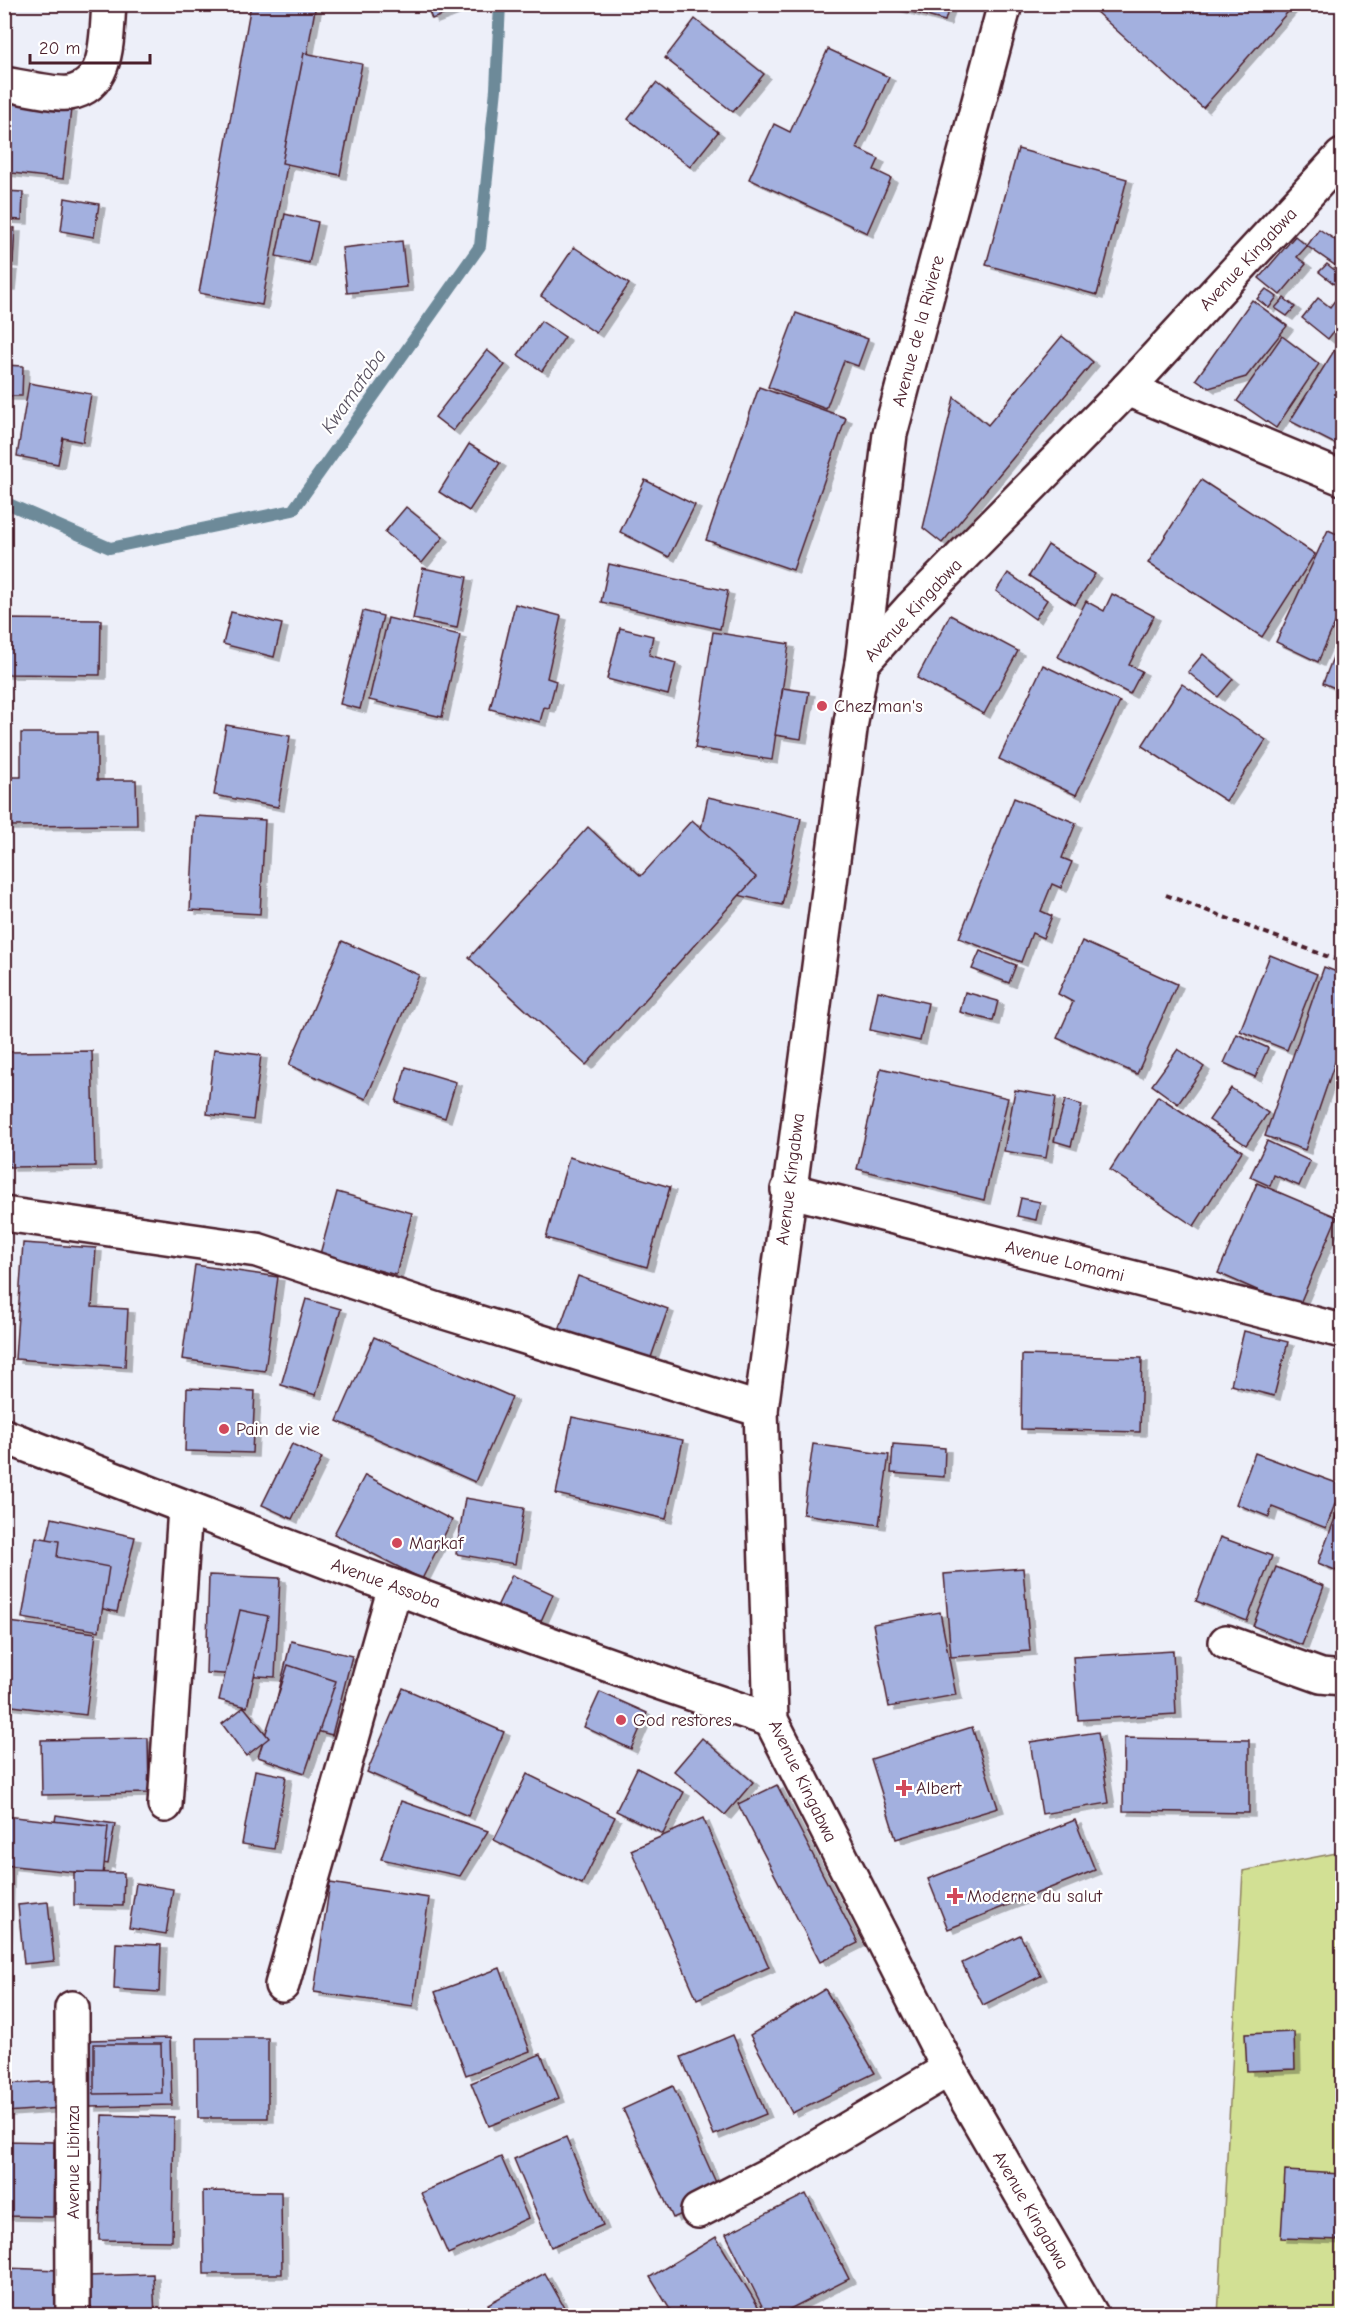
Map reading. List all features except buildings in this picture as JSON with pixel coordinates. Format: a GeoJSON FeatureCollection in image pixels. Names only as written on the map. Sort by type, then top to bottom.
{"type":"FeatureCollection","features":[{"type":"Feature","properties":{"kind":"street"},"geometry":{"type":"LineString","coordinates":[[4,84],[67,93],[81,89],[95,78],[103,63],[109,4]]}},
{"type":"Feature","properties":{"kind":"street","name":"Avenue de la Riviere"},"geometry":{"type":"LineString","coordinates":[[862,663],[890,434],[1005,4]]}},
{"type":"Feature","properties":{"kind":"street","name":"Avenue Kingabwa"},"geometry":{"type":"LineString","coordinates":[[1092,2316],[949,2069],[771,1720],[761,1410],[851,722],[862,663],[912,607],[1127,389],[1342,156]]}},
{"type":"Feature","properties":{"kind":"street"},"geometry":{"type":"LineString","coordinates":[[1127,389],[1342,478]]}},
{"type":"Feature","properties":{"kind":"street","name":"Avenue Lomami"},"geometry":{"type":"LineString","coordinates":[[788,1190],[1342,1331]]}},
{"type":"Feature","properties":{"kind":"street"},"geometry":{"type":"LineString","coordinates":[[4,1214],[257,1250],[438,1310],[761,1410]]}},
{"type":"Feature","properties":{"kind":"street","name":"Avenue Assoba"},"geometry":{"type":"LineString","coordinates":[[4,1436],[185,1508],[396,1587],[664,1685],[771,1720]]}},
{"type":"Feature","properties":{"kind":"street"},"geometry":{"type":"LineString","coordinates":[[165,1805],[185,1508]]}},
{"type":"Feature","properties":{"kind":"street"},"geometry":{"type":"LineString","coordinates":[[282,1985],[396,1587]]}},
{"type":"Feature","properties":{"kind":"street"},"geometry":{"type":"LineString","coordinates":[[1226,1642],[1321,1676],[1342,1678]]}},
{"type":"Feature","properties":{"kind":"street","name":"Avenue Libinza"},"geometry":{"type":"LineString","coordinates":[[72,2008],[73,2316]]}},
{"type":"Feature","properties":{"kind":"street"},"geometry":{"type":"LineString","coordinates":[[698,2211],[782,2168],[949,2069]]}},
{"type":"Feature","properties":{"kind":"path"},"geometry":{"type":"LineString","coordinates":[[1166,895],[1342,962]]}},
{"type":"Feature","properties":{"kind":"green space"},"geometry":{"type":"Polygon","coordinates":[[[1342,1852],[1342,2315],[1218,2316],[1243,1871],[1342,1852]]]}},
{"type":"Feature","properties":{"kind":"waterway","name":"Kwamataba"},"geometry":{"type":"LineString","coordinates":[[4,502],[110,548],[293,510],[480,246],[496,89],[500,4]]}},
{"type":"Feature","properties":{"kind":"place","name":"Chez man's"},"geometry":{"type":"Point","coordinates":[822,706]}},
{"type":"Feature","properties":{"kind":"place","name":"Pain de vie"},"geometry":{"type":"Point","coordinates":[224,1429]}},
{"type":"Feature","properties":{"kind":"place","name":"Markaf"},"geometry":{"type":"Point","coordinates":[397,1543]}},
{"type":"Feature","properties":{"kind":"place","name":"God restores"},"geometry":{"type":"Point","coordinates":[621,1720]}},
{"type":"Feature","properties":{"kind":"place","name":"Albert"},"geometry":{"type":"Point","coordinates":[904,1788]}},
{"type":"Feature","properties":{"kind":"place","name":"Moderne du salut"},"geometry":{"type":"Point","coordinates":[955,1896]}}]}
